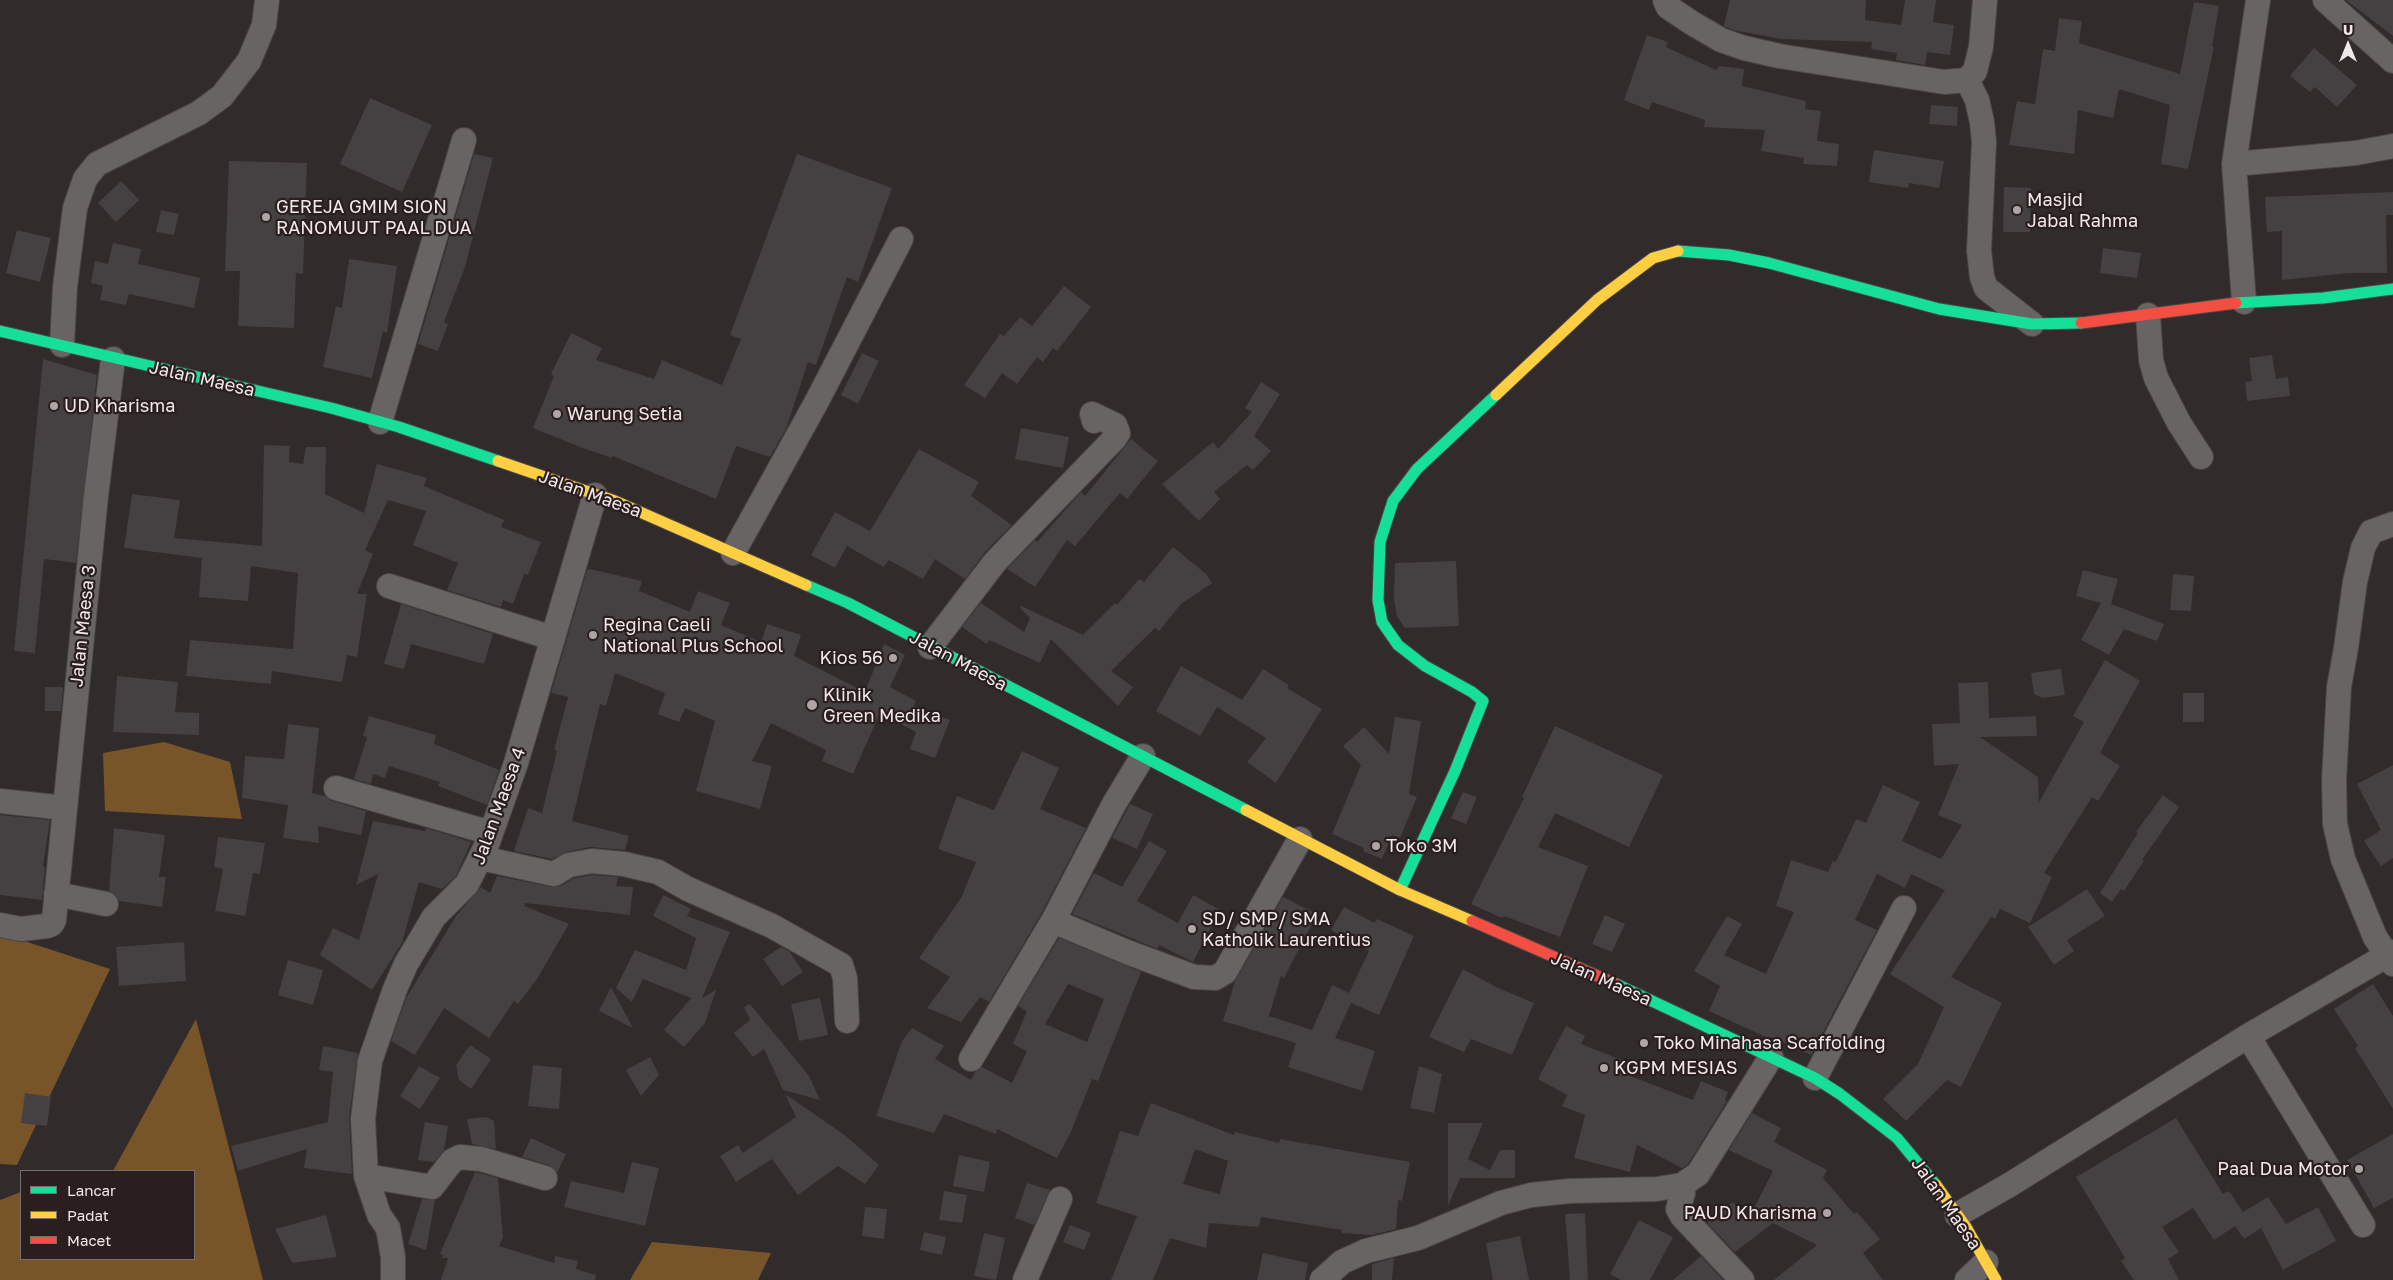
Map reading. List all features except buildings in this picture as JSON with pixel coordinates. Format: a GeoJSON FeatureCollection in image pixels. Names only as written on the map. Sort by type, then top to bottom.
{"type":"FeatureCollection","features":[{"type":"Feature","properties":{"kind":"street"},"geometry":{"type":"LineString","coordinates":[[62,345],[65,287],[75,208],[84,179],[97,164],[199,112],[222,96],[249,61],[264,25],[267,0]]}},
{"type":"Feature","properties":{"kind":"street"},"geometry":{"type":"LineString","coordinates":[[1665,0],[1668,7],[1699,28],[1721,40],[1744,48],[1779,56],[1944,82],[1967,80],[1975,71],[1981,46],[1985,0]]}},
{"type":"Feature","properties":{"kind":"street"},"geometry":{"type":"LineString","coordinates":[[2244,302],[2234,164],[2258,0]]}},
{"type":"Feature","properties":{"kind":"street"},"geometry":{"type":"LineString","coordinates":[[2325,0],[2393,61]]}},
{"type":"Feature","properties":{"kind":"street"},"geometry":{"type":"LineString","coordinates":[[1967,80],[1978,100],[1984,142],[1979,251],[1982,276],[1986,288],[2032,324]]}},
{"type":"Feature","properties":{"kind":"street"},"geometry":{"type":"LineString","coordinates":[[380,422],[464,140]]}},
{"type":"Feature","properties":{"kind":"street"},"geometry":{"type":"LineString","coordinates":[[2234,164],[2356,153],[2393,146]]}},
{"type":"Feature","properties":{"kind":"street"},"geometry":{"type":"LineString","coordinates":[[733,553],[817,401],[902,239]]}},
{"type":"Feature","properties":{"kind":"street"},"geometry":{"type":"LineString","coordinates":[[1400,890],[1455,770],[1483,701],[1472,692],[1426,666],[1398,645],[1382,622],[1378,600],[1380,542],[1393,501],[1417,469],[1597,300],[1653,258],[1674,251],[1729,255],[1939,309],[2032,324],[2071,324],[2244,302],[2323,298],[2393,289]]}},
{"type":"Feature","properties":{"kind":"street"},"geometry":{"type":"LineString","coordinates":[[2148,315],[2151,360],[2156,378],[2179,423],[2201,457]]}},
{"type":"Feature","properties":{"kind":"street","name":"Jalan Maesa"},"geometry":{"type":"LineString","coordinates":[[0,331],[113,359],[331,408],[380,422],[596,495],[848,603],[1400,890],[1489,931],[1620,986],[1815,1078],[1840,1094],[1897,1138],[1926,1170],[1957,1214],[1990,1271]]}},
{"type":"Feature","properties":{"kind":"street","name":"Jalan Maesa 3"},"geometry":{"type":"LineString","coordinates":[[0,925],[21,929],[52,924],[96,496],[113,359]]}},
{"type":"Feature","properties":{"kind":"street"},"geometry":{"type":"LineString","coordinates":[[930,647],[996,562],[1118,433],[1114,425],[1092,414],[1094,421]]}},
{"type":"Feature","properties":{"kind":"street","name":"Jalan Maesa 4"},"geometry":{"type":"LineString","coordinates":[[393,1280],[393,1256],[388,1228],[379,1215],[366,1176],[363,1119],[370,1061],[381,1026],[406,964],[434,917],[467,884],[482,858],[492,833],[513,771],[596,495]]}},
{"type":"Feature","properties":{"kind":"street"},"geometry":{"type":"LineString","coordinates":[[1957,1214],[2011,1184],[2248,1036],[2391,957],[2375,937],[2343,859],[2335,824],[2334,781],[2339,687],[2355,582],[2363,548],[2371,532],[2393,524]]}},
{"type":"Feature","properties":{"kind":"street"},"geometry":{"type":"LineString","coordinates":[[389,586],[552,638]]}},
{"type":"Feature","properties":{"kind":"street"},"geometry":{"type":"LineString","coordinates":[[970,1059],[1054,921],[1114,804],[1143,756]]}},
{"type":"Feature","properties":{"kind":"street"},"geometry":{"type":"LineString","coordinates":[[336,788],[492,833]]}},
{"type":"Feature","properties":{"kind":"street"},"geometry":{"type":"LineString","coordinates":[[0,801],[64,808]]}},
{"type":"Feature","properties":{"kind":"street"},"geometry":{"type":"LineString","coordinates":[[1054,921],[1127,952],[1194,976],[1216,978],[1225,972],[1300,839]]}},
{"type":"Feature","properties":{"kind":"street"},"geometry":{"type":"LineString","coordinates":[[482,858],[554,874],[569,865],[592,861],[624,864],[658,872],[688,889],[772,926],[841,965],[845,978],[847,1021]]}},
{"type":"Feature","properties":{"kind":"street"},"geometry":{"type":"LineString","coordinates":[[56,894],[106,904]]}},
{"type":"Feature","properties":{"kind":"street"},"geometry":{"type":"LineString","coordinates":[[1815,1078],[1904,908]]}},
{"type":"Feature","properties":{"kind":"street"},"geometry":{"type":"LineString","coordinates":[[2248,1036],[2270,1076],[2363,1225]]}},
{"type":"Feature","properties":{"kind":"street"},"geometry":{"type":"LineString","coordinates":[[1322,1280],[1342,1262],[1366,1251],[1418,1238],[1501,1204],[1531,1195],[1570,1190],[1657,1189],[1682,1185],[1698,1174],[1771,1057]]}},
{"type":"Feature","properties":{"kind":"street"},"geometry":{"type":"LineString","coordinates":[[366,1176],[432,1187],[452,1161],[460,1157],[482,1159],[545,1178]]}},
{"type":"Feature","properties":{"kind":"street"},"geometry":{"type":"LineString","coordinates":[[1682,1185],[1683,1193],[1678,1209],[1682,1216],[1742,1280]]}},
{"type":"Feature","properties":{"kind":"street"},"geometry":{"type":"LineString","coordinates":[[1025,1280],[1060,1199]]}},
{"type":"Feature","properties":{"kind":"street"},"geometry":{"type":"LineString","coordinates":[[1968,1280],[1990,1271]]}},
{"type":"Feature","properties":{"kind":"shaded area"},"geometry":{"type":"Polygon","coordinates":[[[164,742],[230,762],[242,819],[105,811],[103,753],[164,742]]]}},
{"type":"Feature","properties":{"kind":"shaded area"},"geometry":{"type":"Polygon","coordinates":[[[0,933],[110,969],[17,1165],[0,1164],[0,933]]]}},
{"type":"Feature","properties":{"kind":"shaded area"},"geometry":{"type":"Polygon","coordinates":[[[196,1019],[263,1280],[0,1280],[0,1200],[20,1192],[20,1260],[195,1260],[195,1170],[114,1170],[196,1019]]]}},
{"type":"Feature","properties":{"kind":"shaded area"},"geometry":{"type":"Polygon","coordinates":[[[652,1242],[771,1253],[758,1280],[630,1280],[652,1242]]]}},
{"type":"Feature","properties":{"kind":"traffic: fast"},"geometry":{"type":"LineString","coordinates":[[1678,251],[1729,255],[1769,263],[1939,309],[2032,324],[2081,323]]}},
{"type":"Feature","properties":{"kind":"traffic: fast"},"geometry":{"type":"LineString","coordinates":[[2236,303],[2323,298],[2393,289]]}},
{"type":"Feature","properties":{"kind":"traffic: fast"},"geometry":{"type":"LineString","coordinates":[[0,331],[331,408],[399,427],[498,461]]}},
{"type":"Feature","properties":{"kind":"traffic: fast"},"geometry":{"type":"LineString","coordinates":[[1400,890],[1455,771],[1483,701],[1472,692],[1425,666],[1398,645],[1382,622],[1378,600],[1380,542],[1393,501],[1417,469],[1496,395]]}},
{"type":"Feature","properties":{"kind":"traffic: fast"},"geometry":{"type":"LineString","coordinates":[[806,585],[848,603],[1246,810]]}},
{"type":"Feature","properties":{"kind":"traffic: fast"},"geometry":{"type":"LineString","coordinates":[[1616,984],[1815,1078],[1840,1094],[1897,1138],[1936,1185]]}},
{"type":"Feature","properties":{"kind":"traffic: slow"},"geometry":{"type":"LineString","coordinates":[[1496,395],[1597,300],[1653,258],[1678,251]]}},
{"type":"Feature","properties":{"kind":"traffic: slow"},"geometry":{"type":"LineString","coordinates":[[498,461],[615,501],[806,585]]}},
{"type":"Feature","properties":{"kind":"traffic: slow"},"geometry":{"type":"LineString","coordinates":[[1246,810],[1400,890],[1472,921]]}},
{"type":"Feature","properties":{"kind":"traffic: slow"},"geometry":{"type":"LineString","coordinates":[[1936,1185],[1966,1227],[1996,1280]]}},
{"type":"Feature","properties":{"kind":"traffic: jam"},"geometry":{"type":"LineString","coordinates":[[2081,323],[2236,303]]}},
{"type":"Feature","properties":{"kind":"traffic: jam"},"geometry":{"type":"LineString","coordinates":[[1472,921],[1616,984]]}},
{"type":"Feature","properties":{"kind":"place","name":"Masjid Jabal Rahma"},"geometry":{"type":"Point","coordinates":[2017,210]}},
{"type":"Feature","properties":{"kind":"place","name":"GEREJA GMIM SION RANOMUUT PAAL DUA"},"geometry":{"type":"Point","coordinates":[266,217]}},
{"type":"Feature","properties":{"kind":"place","name":"UD Kharisma"},"geometry":{"type":"Point","coordinates":[54,406]}},
{"type":"Feature","properties":{"kind":"place","name":"Warung Setia"},"geometry":{"type":"Point","coordinates":[557,414]}},
{"type":"Feature","properties":{"kind":"place","name":"Regina Caeli National Plus School"},"geometry":{"type":"Point","coordinates":[593,635]}},
{"type":"Feature","properties":{"kind":"place","name":"Kios 56"},"geometry":{"type":"Point","coordinates":[893,658]}},
{"type":"Feature","properties":{"kind":"place","name":"Klinik Green Medika"},"geometry":{"type":"Point","coordinates":[812,705]}},
{"type":"Feature","properties":{"kind":"place","name":"Toko 3M"},"geometry":{"type":"Point","coordinates":[1376,846]}},
{"type":"Feature","properties":{"kind":"place","name":"SD/ SMP/ SMA Katholik Laurentius"},"geometry":{"type":"Point","coordinates":[1192,929]}},
{"type":"Feature","properties":{"kind":"place","name":"Toko Minahasa Scaffolding"},"geometry":{"type":"Point","coordinates":[1644,1043]}},
{"type":"Feature","properties":{"kind":"place","name":"KGPM MESIAS"},"geometry":{"type":"Point","coordinates":[1604,1068]}},
{"type":"Feature","properties":{"kind":"place","name":"Paal Dua Motor"},"geometry":{"type":"Point","coordinates":[2359,1169]}},
{"type":"Feature","properties":{"kind":"place","name":"PAUD Kharisma"},"geometry":{"type":"Point","coordinates":[1827,1213]}}]}
